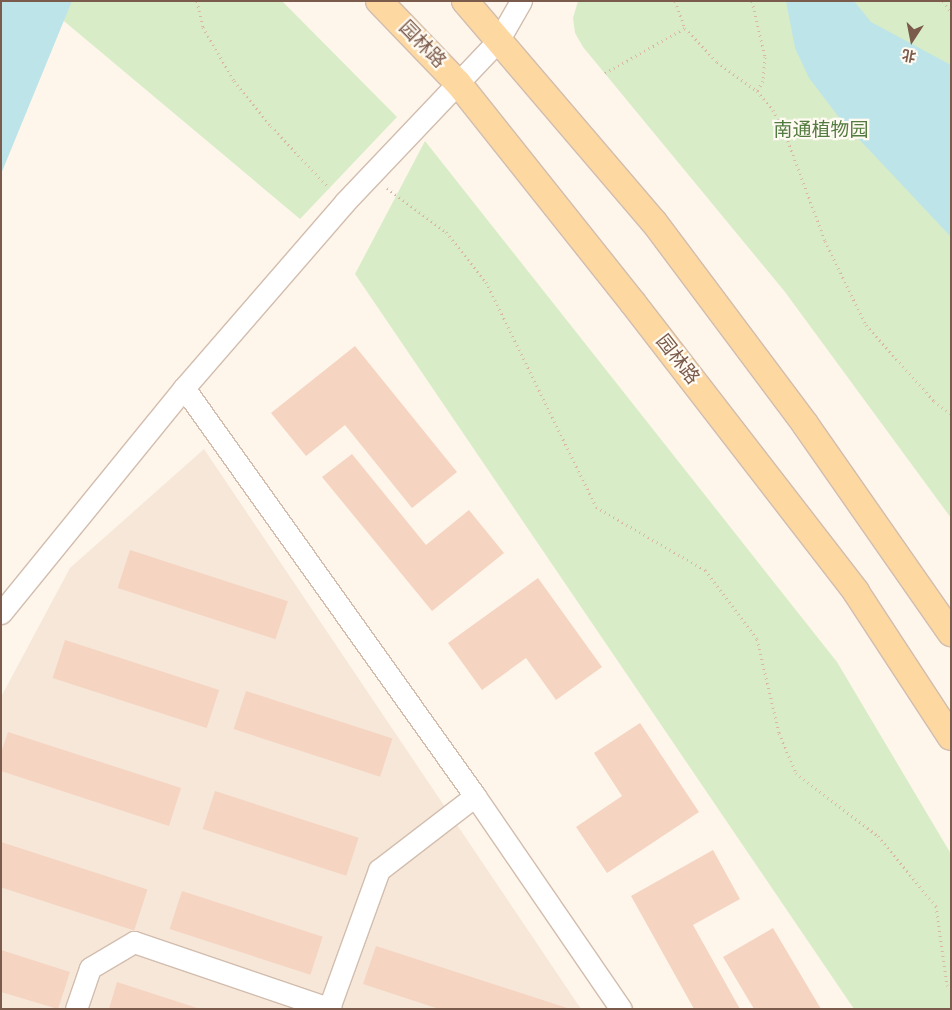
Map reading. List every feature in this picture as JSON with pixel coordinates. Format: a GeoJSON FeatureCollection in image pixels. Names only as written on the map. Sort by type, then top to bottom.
{"type":"FeatureCollection","features":[{"type":"Feature","properties":{"kind":"main road","name":"园林路"},"geometry":{"type":"LineString","coordinates":[[380,1],[458,82],[633,303],[856,592],[951,737]]}},
{"type":"Feature","properties":{"kind":"main road"},"geometry":{"type":"LineString","coordinates":[[465,1],[654,222],[805,424],[951,633]]}},
{"type":"Feature","properties":{"kind":"street"},"geometry":{"type":"LineString","coordinates":[[1,613],[184,388],[344,203],[498,40],[521,1]]}},
{"type":"Feature","properties":{"kind":"street"},"geometry":{"type":"LineString","coordinates":[[184,388],[475,796],[621,1009]]}},
{"type":"Feature","properties":{"kind":"street"},"geometry":{"type":"LineString","coordinates":[[76,1009],[90,968],[134,942],[330,1008],[379,870],[475,796]]}},
{"type":"Feature","properties":{"kind":"path"},"geometry":{"type":"LineString","coordinates":[[197,1],[203,27],[234,81],[298,156],[344,203]]}},
{"type":"Feature","properties":{"kind":"path"},"geometry":{"type":"LineString","coordinates":[[675,1],[685,28],[717,62],[757,92],[773,110],[786,136],[825,241],[866,325],[934,401],[951,414]]}},
{"type":"Feature","properties":{"kind":"path"},"geometry":{"type":"LineString","coordinates":[[752,1],[765,57],[763,82],[757,92]]}},
{"type":"Feature","properties":{"kind":"path"},"geometry":{"type":"LineString","coordinates":[[943,1],[951,13]]}},
{"type":"Feature","properties":{"kind":"path"},"geometry":{"type":"LineString","coordinates":[[605,72],[685,28]]}},
{"type":"Feature","properties":{"kind":"path"},"geometry":{"type":"LineString","coordinates":[[370,175],[446,232],[486,282],[596,507],[705,570],[757,639],[779,732],[796,773],[878,836],[936,906],[947,985],[951,988]]}},
{"type":"Feature","properties":{"kind":"shaded area"},"geometry":{"type":"Polygon","coordinates":[[[204,449],[581,1009],[1,1009],[1,697],[70,568],[204,449]]]}},
{"type":"Feature","properties":{"kind":"green space"},"geometry":{"type":"Polygon","coordinates":[[[48,1],[282,1],[397,117],[300,219],[46,6],[48,1]]]}},
{"type":"Feature","properties":{"kind":"green space","name":"南通植物园"},"geometry":{"type":"Polygon","coordinates":[[[578,1],[951,1],[951,518],[785,292],[583,47],[575,33],[573,18],[578,1]]]}},
{"type":"Feature","properties":{"kind":"green space"},"geometry":{"type":"Polygon","coordinates":[[[425,141],[837,662],[951,854],[951,1009],[854,1009],[355,274],[425,141]]]}},
{"type":"Feature","properties":{"kind":"water"},"geometry":{"type":"Polygon","coordinates":[[[1,1],[72,1],[1,174],[1,1]]]}},
{"type":"Feature","properties":{"kind":"water"},"geometry":{"type":"Polygon","coordinates":[[[786,1],[854,1],[871,22],[951,65],[951,237],[841,120],[809,78],[795,48],[786,1]]]}},
{"type":"Feature","properties":{"kind":"building"},"geometry":{"type":"Polygon","coordinates":[[[355,346],[457,472],[412,508],[345,425],[306,456],[271,413],[355,346]]]}},
{"type":"Feature","properties":{"kind":"building"},"geometry":{"type":"Polygon","coordinates":[[[352,454],[426,545],[469,510],[504,553],[432,611],[322,477],[352,454]]]}},
{"type":"Feature","properties":{"kind":"building"},"geometry":{"type":"Polygon","coordinates":[[[130,550],[288,601],[276,639],[118,588],[130,550]]]}},
{"type":"Feature","properties":{"kind":"building"},"geometry":{"type":"Polygon","coordinates":[[[538,578],[602,667],[556,700],[526,658],[482,690],[448,643],[538,578]]]}},
{"type":"Feature","properties":{"kind":"building"},"geometry":{"type":"Polygon","coordinates":[[[65,640],[219,690],[207,728],[53,678],[65,640]]]}},
{"type":"Feature","properties":{"kind":"building"},"geometry":{"type":"Polygon","coordinates":[[[246,691],[392,739],[380,777],[234,729],[246,691]]]}},
{"type":"Feature","properties":{"kind":"building"},"geometry":{"type":"Polygon","coordinates":[[[640,723],[699,812],[607,873],[576,827],[622,796],[594,753],[640,723]]]}},
{"type":"Feature","properties":{"kind":"building"},"geometry":{"type":"Polygon","coordinates":[[[8,732],[181,788],[169,826],[1,771],[1,753],[8,732]]]}},
{"type":"Feature","properties":{"kind":"building"},"geometry":{"type":"Polygon","coordinates":[[[215,791],[359,838],[346,876],[203,829],[215,791]]]}},
{"type":"Feature","properties":{"kind":"building"},"geometry":{"type":"Polygon","coordinates":[[[1,842],[147,890],[134,930],[1,887],[1,842]]]}},
{"type":"Feature","properties":{"kind":"building"},"geometry":{"type":"Polygon","coordinates":[[[713,850],[740,899],[693,925],[740,1009],[694,1009],[631,896],[713,850]]]}},
{"type":"Feature","properties":{"kind":"building"},"geometry":{"type":"Polygon","coordinates":[[[182,891],[323,937],[310,975],[170,929],[182,891]]]}},
{"type":"Feature","properties":{"kind":"building"},"geometry":{"type":"Polygon","coordinates":[[[773,928],[821,1009],[754,1009],[723,957],[773,928]]]}},
{"type":"Feature","properties":{"kind":"building"},"geometry":{"type":"Polygon","coordinates":[[[376,946],[567,1009],[439,1009],[363,984],[376,946]]]}},
{"type":"Feature","properties":{"kind":"building"},"geometry":{"type":"Polygon","coordinates":[[[1,950],[70,972],[58,1009],[1,992],[1,950]]]}},
{"type":"Feature","properties":{"kind":"building"},"geometry":{"type":"Polygon","coordinates":[[[117,982],[197,1008],[109,1009],[117,982]]]}}]}
